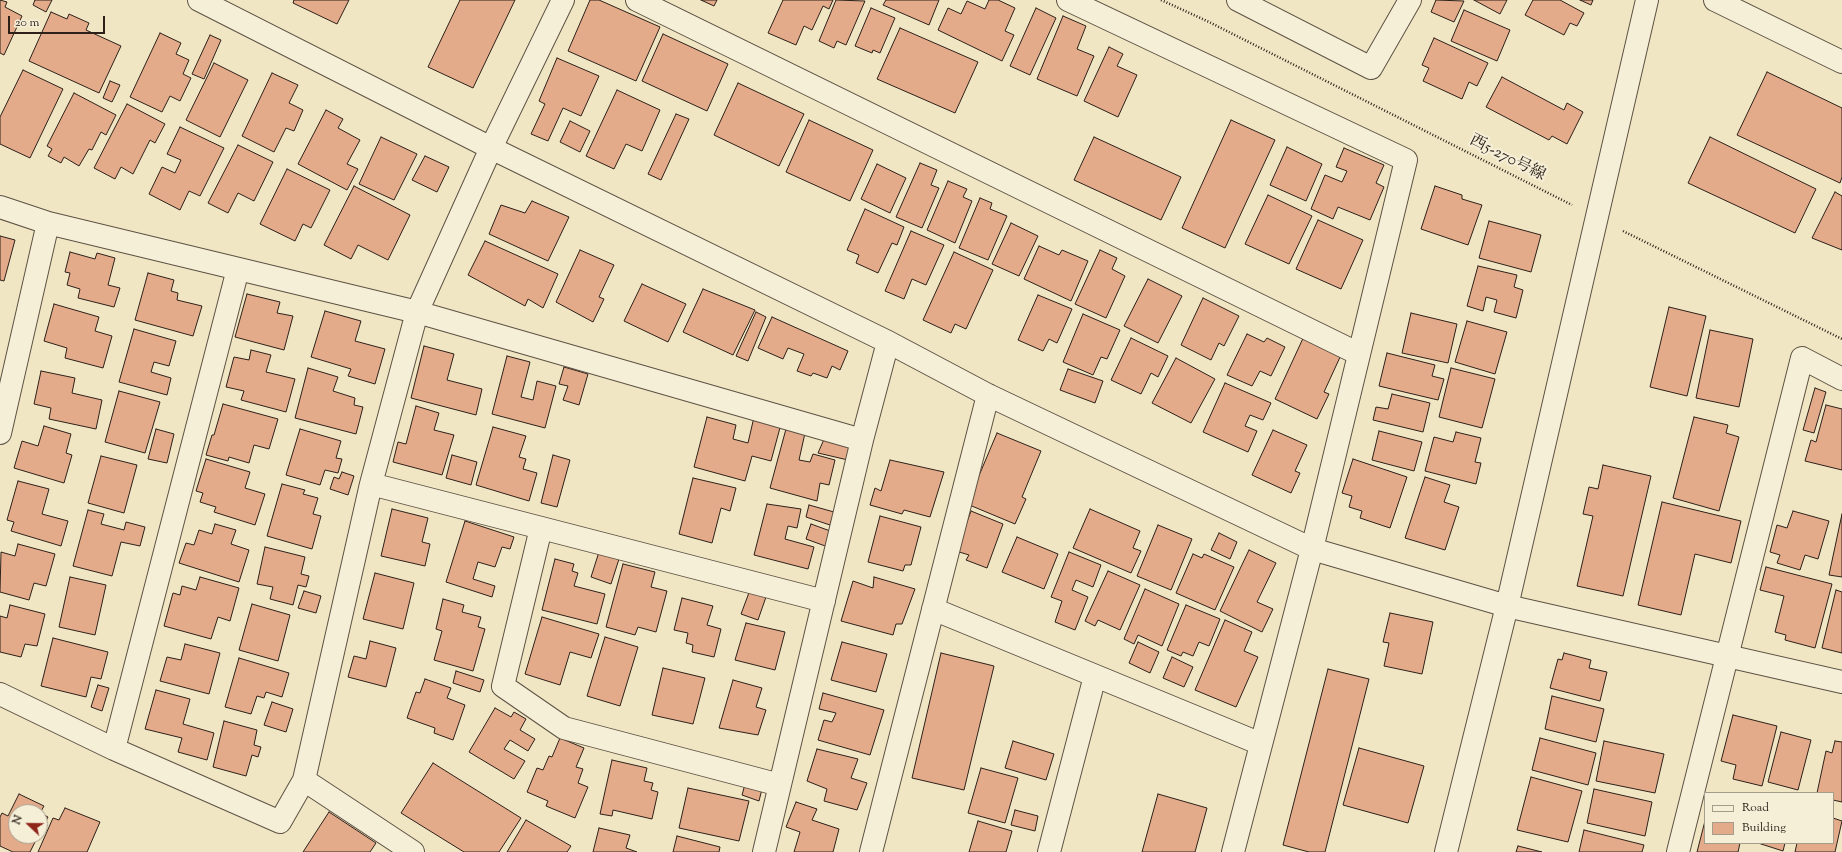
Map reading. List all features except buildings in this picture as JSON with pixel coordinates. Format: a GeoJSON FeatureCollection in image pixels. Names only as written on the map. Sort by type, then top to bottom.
{"type":"FeatureCollection","features":[{"type":"Feature","properties":{"kind":"street"},"geometry":{"type":"LineString","coordinates":[[199,0],[491,148],[888,342],[988,395],[1312,549],[1507,606],[1842,682]]}},
{"type":"Feature","properties":{"kind":"street"},"geometry":{"type":"LineString","coordinates":[[0,694],[114,749],[280,822],[304,780],[371,484],[417,312],[491,148],[563,0]]}},
{"type":"Feature","properties":{"kind":"street"},"geometry":{"type":"LineString","coordinates":[[637,0],[1359,354]]}},
{"type":"Feature","properties":{"kind":"street"},"geometry":{"type":"LineString","coordinates":[[1068,0],[1406,160],[1312,549],[1233,852]]}},
{"type":"Feature","properties":{"kind":"street"},"geometry":{"type":"LineString","coordinates":[[1238,0],[1371,68],[1410,0]]}},
{"type":"Feature","properties":{"kind":"street"},"geometry":{"type":"LineString","coordinates":[[1446,852],[1507,606],[1647,0]]}},
{"type":"Feature","properties":{"kind":"street"},"geometry":{"type":"LineString","coordinates":[[1715,0],[1842,62]]}},
{"type":"Feature","properties":{"kind":"street"},"geometry":{"type":"LineString","coordinates":[[0,207],[48,223],[417,312],[862,440]]}},
{"type":"Feature","properties":{"kind":"street"},"geometry":{"type":"LineString","coordinates":[[0,433],[48,223]]}},
{"type":"Feature","properties":{"kind":"street"},"geometry":{"type":"LineString","coordinates":[[114,749],[238,269]]}},
{"type":"Feature","properties":{"kind":"street"},"geometry":{"type":"LineString","coordinates":[[764,852],[862,440],[888,342]]}},
{"type":"Feature","properties":{"kind":"street"},"geometry":{"type":"LineString","coordinates":[[1678,852],[1802,358],[1842,379]]}},
{"type":"Feature","properties":{"kind":"street"},"geometry":{"type":"LineString","coordinates":[[870,852],[988,395]]}},
{"type":"Feature","properties":{"kind":"street"},"geometry":{"type":"LineString","coordinates":[[371,484],[824,601]]}},
{"type":"Feature","properties":{"kind":"street"},"geometry":{"type":"LineString","coordinates":[[542,528],[503,686],[564,728],[780,785]]}},
{"type":"Feature","properties":{"kind":"street"},"geometry":{"type":"LineString","coordinates":[[933,609],[1261,744]]}},
{"type":"Feature","properties":{"kind":"street"},"geometry":{"type":"LineString","coordinates":[[1049,852],[1095,676]]}},
{"type":"Feature","properties":{"kind":"street"},"geometry":{"type":"LineString","coordinates":[[304,780],[413,852]]}},
{"type":"Feature","properties":{"kind":"path","name":"西5-270号線"},"geometry":{"type":"LineString","coordinates":[[1161,0],[1210,22],[1596,218],[1842,339]]}}]}
